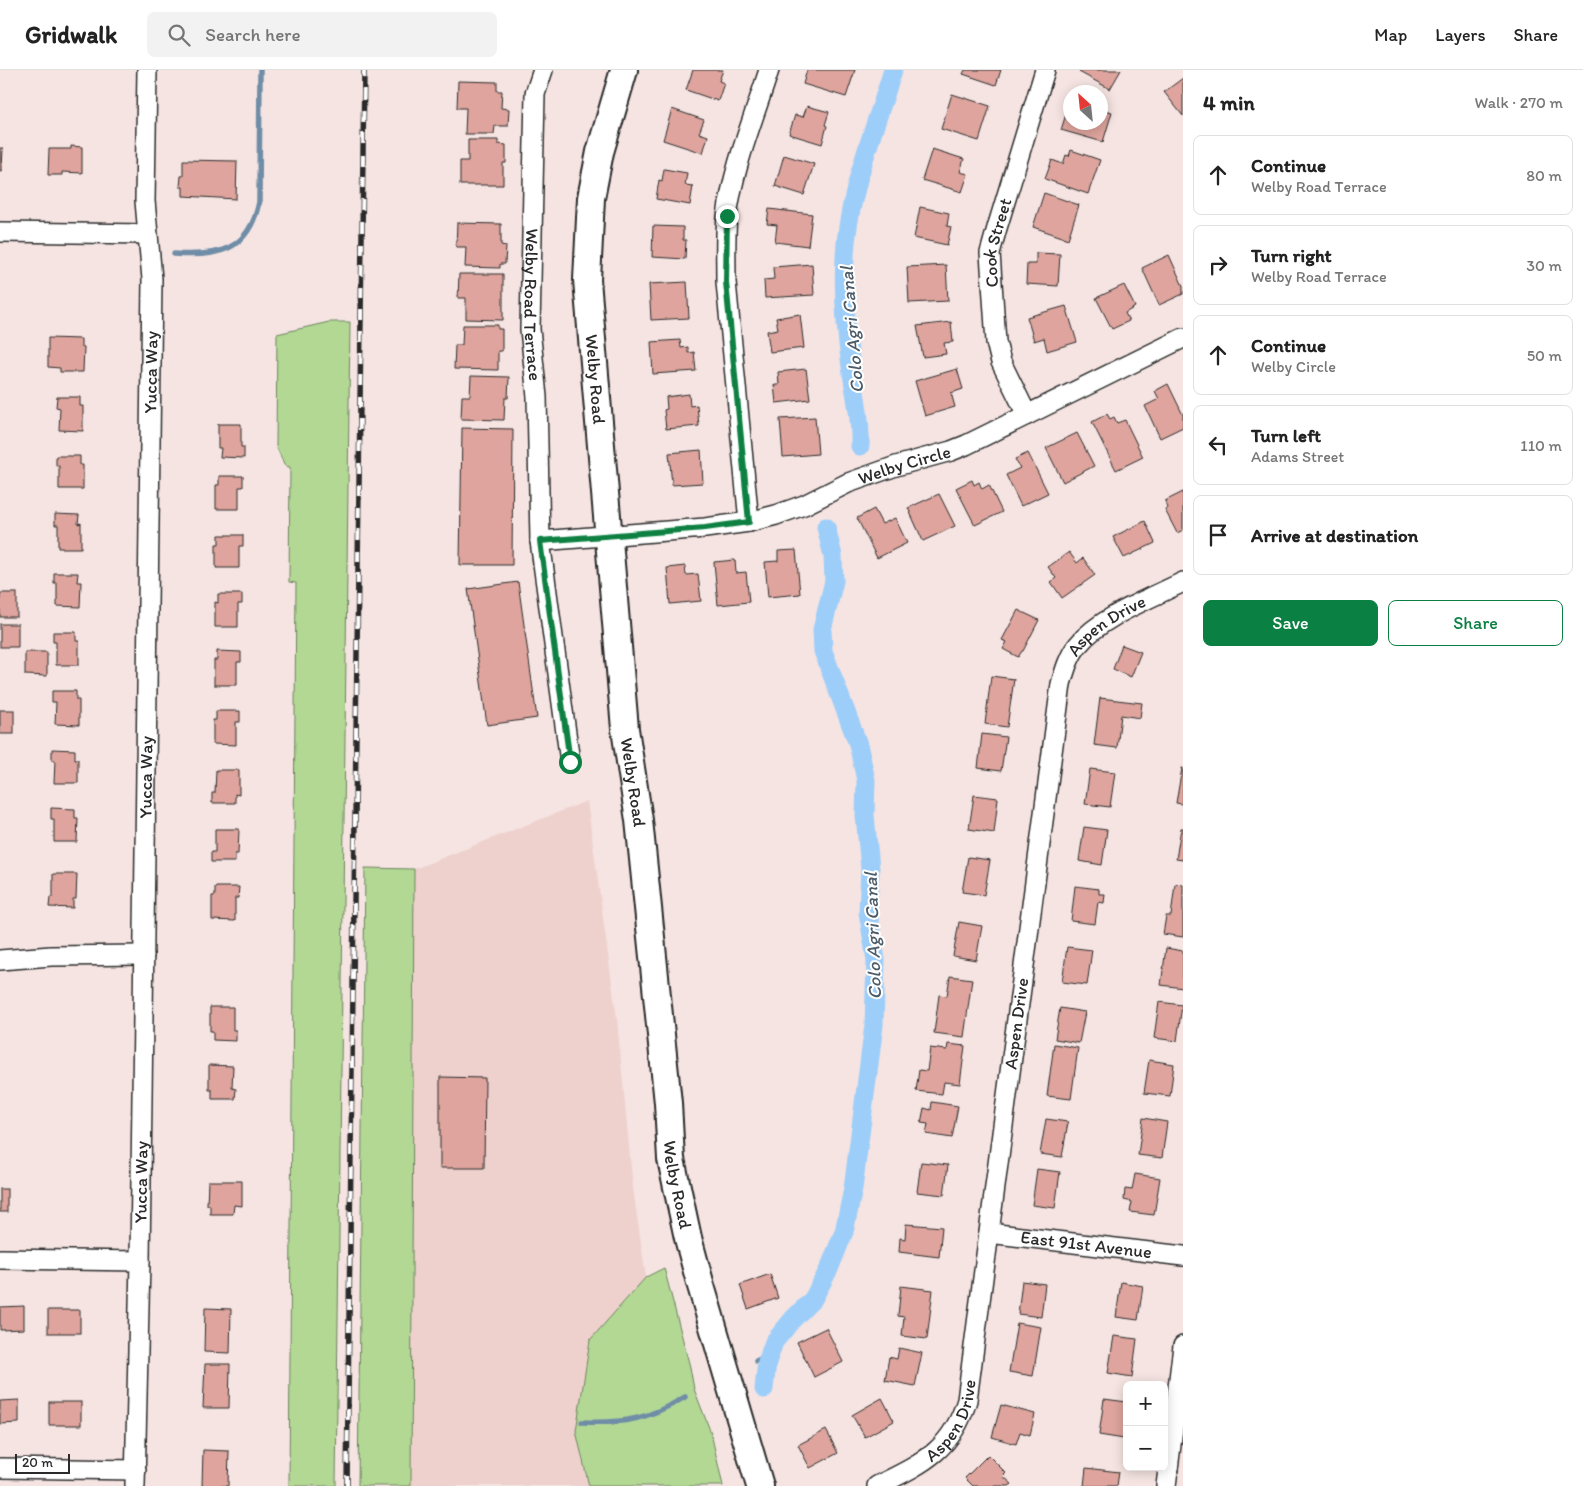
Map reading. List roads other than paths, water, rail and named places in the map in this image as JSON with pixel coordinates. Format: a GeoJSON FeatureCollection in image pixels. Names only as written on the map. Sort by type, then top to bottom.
{"type":"FeatureCollection","features":[{"type":"Feature","properties":{"kind":"street","name":"Yucca Way"},"geometry":{"type":"LineString","coordinates":[[136,1478],[152,279],[145,201],[147,70]]}},
{"type":"Feature","properties":{"kind":"street","name":"Welby Road Terrace"},"geometry":{"type":"LineString","coordinates":[[544,70],[535,94],[530,329],[538,397],[540,541],[570,762]]}},
{"type":"Feature","properties":{"kind":"street","name":"Welby Road"},"geometry":{"type":"LineString","coordinates":[[624,70],[600,152],[591,198],[587,271],[625,729],[639,820],[668,1103],[671,1159],[688,1238],[701,1286],[760,1486]]}},
{"type":"Feature","properties":{"kind":"street"},"geometry":{"type":"LineString","coordinates":[[749,522],[726,282],[727,216],[734,182],[769,70]]}},
{"type":"Feature","properties":{"kind":"street","name":"Cook Street"},"geometry":{"type":"LineString","coordinates":[[1027,415],[1001,362],[996,342],[990,253],[1046,70]]}},
{"type":"Feature","properties":{"kind":"street"},"geometry":{"type":"LineString","coordinates":[[0,232],[147,234]]}},
{"type":"Feature","properties":{"kind":"street","name":"Welby Circle"},"geometry":{"type":"LineString","coordinates":[[609,535],[705,528],[749,522],[776,515],[848,483],[896,466],[951,451],[1183,338]]}},
{"type":"Feature","properties":{"kind":"street"},"geometry":{"type":"LineString","coordinates":[[540,541],[609,535]]}},
{"type":"Feature","properties":{"kind":"street","name":"Aspen Drive"},"geometry":{"type":"LineString","coordinates":[[877,1486],[920,1464],[941,1447],[957,1425],[967,1400],[1064,670],[1077,646],[1095,628],[1118,614],[1183,582]]}},
{"type":"Feature","properties":{"kind":"street"},"geometry":{"type":"LineString","coordinates":[[0,960],[51,956],[144,955]]}},
{"type":"Feature","properties":{"kind":"street","name":"East 91st Avenue"},"geometry":{"type":"LineString","coordinates":[[988,1233],[1183,1256]]}},
{"type":"Feature","properties":{"kind":"street"},"geometry":{"type":"LineString","coordinates":[[0,1259],[140,1261]]}},
{"type":"Feature","properties":{"kind":"street"},"geometry":{"type":"LineString","coordinates":[[1166,1486],[1183,1346]]}},
{"type":"Feature","properties":{"kind":"street"},"geometry":{"type":"LineString","coordinates":[[0,1468],[136,1478]]}},
{"type":"Feature","properties":{"kind":"waterway"},"geometry":{"type":"LineString","coordinates":[[174,254],[190,255],[218,252],[229,248],[248,231],[259,202],[260,70]]}},
{"type":"Feature","properties":{"kind":"waterway","name":"Colo Agri Canal"},"geometry":{"type":"LineString","coordinates":[[860,446],[859,416],[849,354],[845,312],[844,271],[847,234],[856,187],[893,70]]}},
{"type":"Feature","properties":{"kind":"waterway","name":"Colo Agri Canal"},"geometry":{"type":"LineString","coordinates":[[764,1389],[767,1362],[774,1342],[813,1299],[829,1269],[844,1232],[853,1189],[874,1025],[876,960],[868,912],[870,869],[865,815],[866,780],[858,744],[823,651],[822,630],[834,581],[833,556],[826,527]]}},
{"type":"Feature","properties":{"kind":"waterway"},"geometry":{"type":"LineString","coordinates":[[756,1361],[769,1355]]}},
{"type":"Feature","properties":{"kind":"waterway"},"geometry":{"type":"LineString","coordinates":[[582,1422],[611,1422],[636,1419],[660,1410],[685,1397]]}},
{"type":"Feature","properties":{"kind":"railway"},"geometry":{"type":"LineString","coordinates":[[347,1486],[364,70]]}}]}
